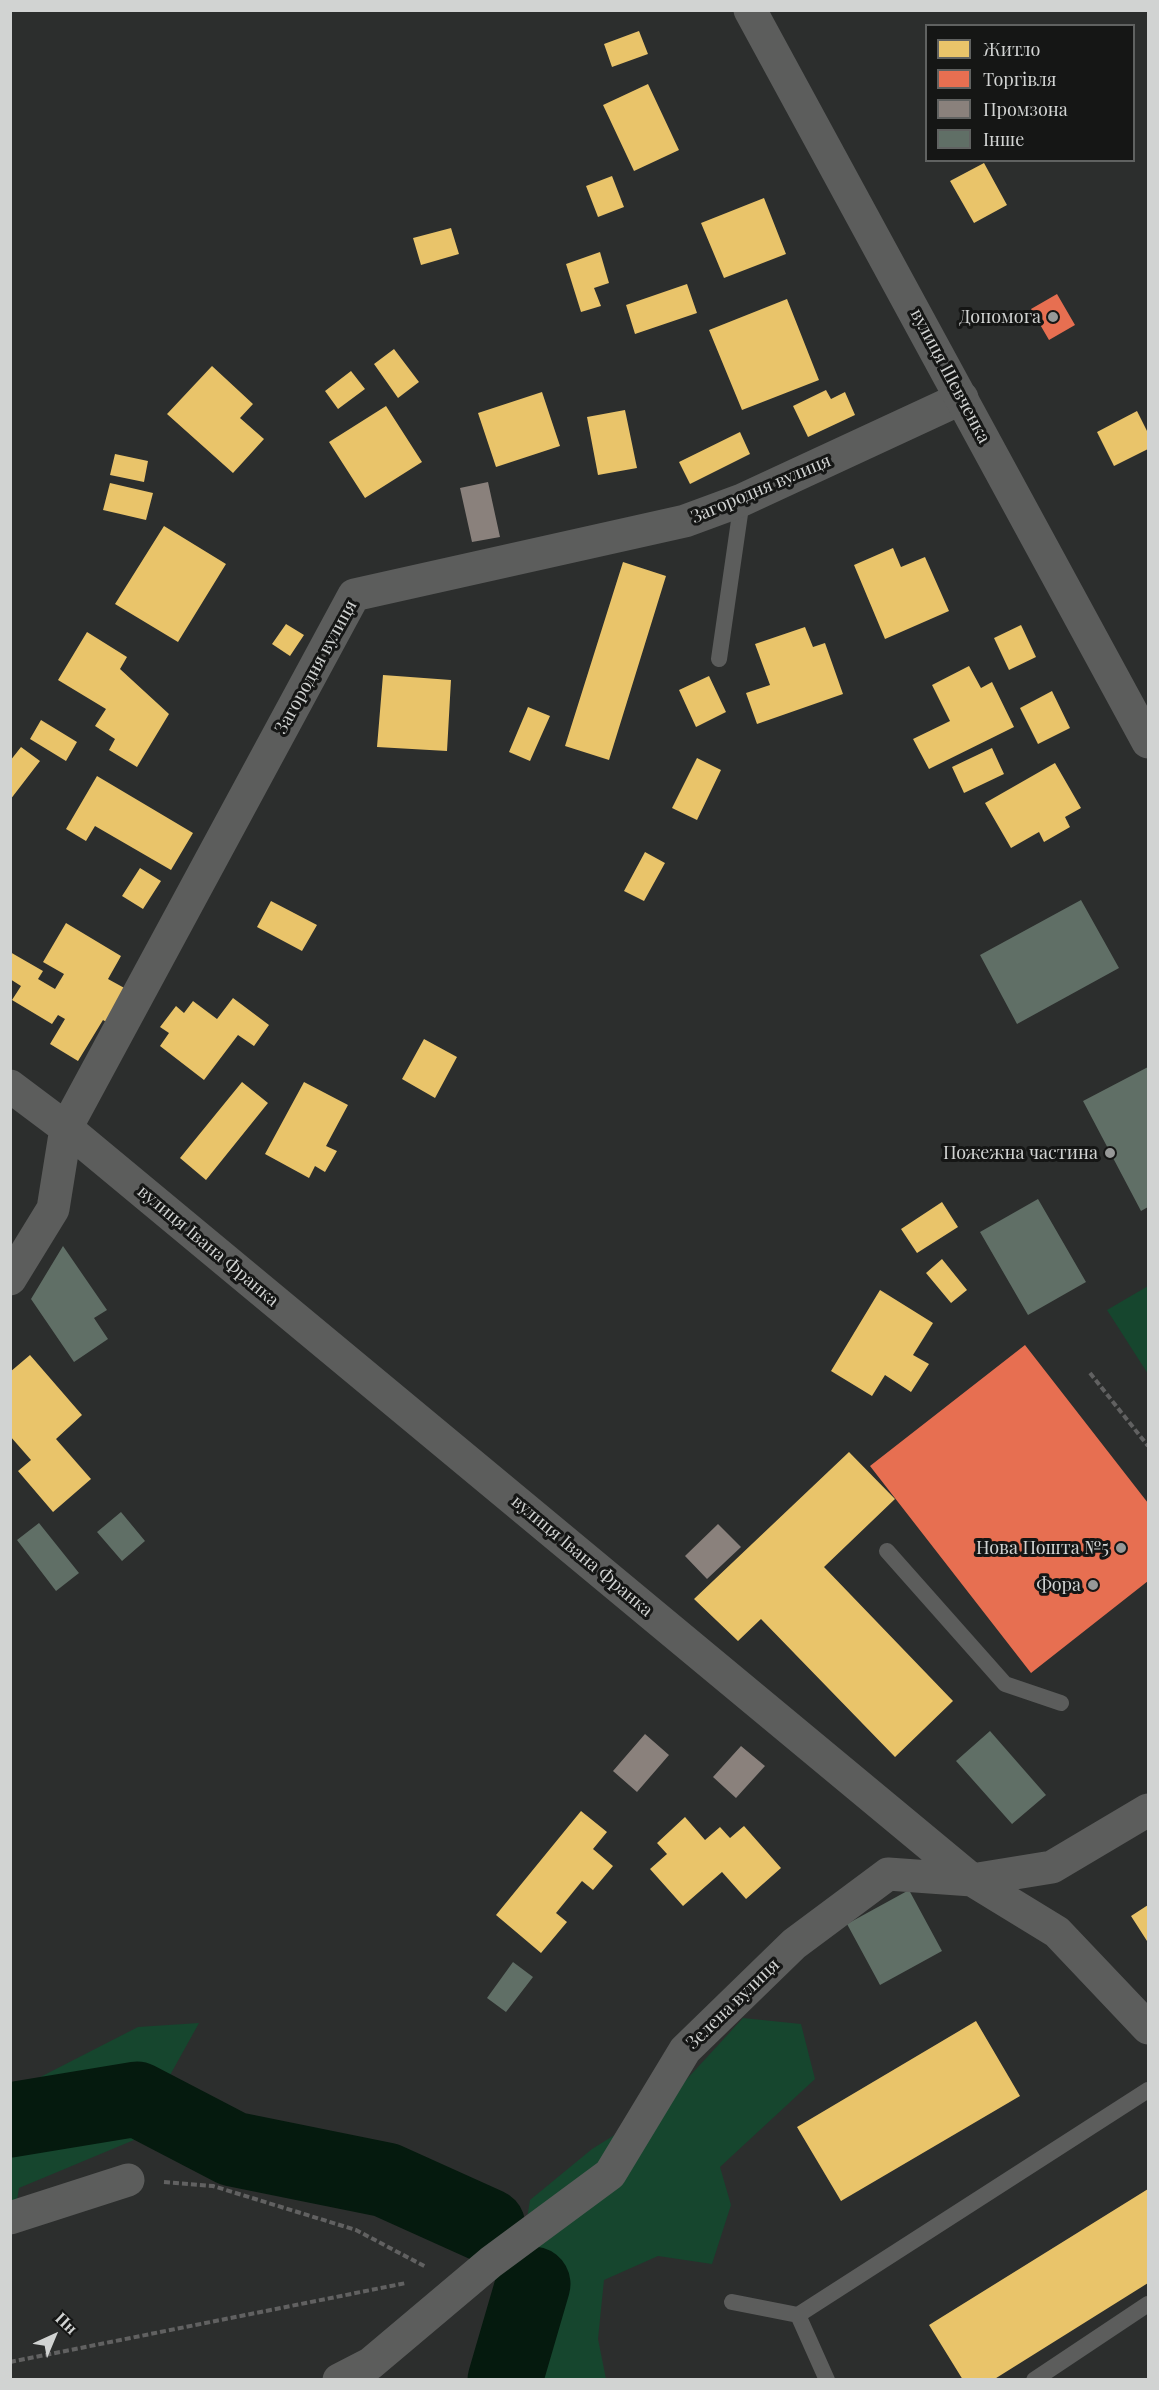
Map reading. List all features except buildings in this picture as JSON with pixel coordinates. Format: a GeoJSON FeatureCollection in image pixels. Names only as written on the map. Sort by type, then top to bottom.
{"type":"FeatureCollection","features":[{"type":"Feature","properties":{"kind":"street","name":"вулиця Шевченка"},"geometry":{"type":"LineString","coordinates":[[750,10],[1149,742]]}},
{"type":"Feature","properties":{"kind":"street","name":"Загородня вулиця"},"geometry":{"type":"LineString","coordinates":[[10,1279],[53,1209],[66,1128],[354,595],[685,521],[742,500],[962,398]]}},
{"type":"Feature","properties":{"kind":"street","name":"вулиця Івана Франка"},"geometry":{"type":"LineString","coordinates":[[10,1086],[66,1128],[972,1880],[1057,1932],[1149,2028]]}},
{"type":"Feature","properties":{"kind":"street","name":"Зелена вулиця"},"geometry":{"type":"LineString","coordinates":[[339,2379],[370,2364],[491,2262],[610,2174],[684,2050],[794,1944],[888,1874],[972,1880],[1052,1867],[1149,1810]]}},
{"type":"Feature","properties":{"kind":"street"},"geometry":{"type":"LineString","coordinates":[[10,2218],[128,2180]]}},
{"type":"Feature","properties":{"kind":"lane"},"geometry":{"type":"LineString","coordinates":[[719,659],[742,500]]}},
{"type":"Feature","properties":{"kind":"lane"},"geometry":{"type":"LineString","coordinates":[[887,1551],[1005,1684],[1061,1704]]}},
{"type":"Feature","properties":{"kind":"lane"},"geometry":{"type":"LineString","coordinates":[[732,2302],[798,2315],[1149,2090]]}},
{"type":"Feature","properties":{"kind":"lane"},"geometry":{"type":"LineString","coordinates":[[1034,2379],[1149,2304]]}},
{"type":"Feature","properties":{"kind":"lane"},"geometry":{"type":"LineString","coordinates":[[798,2315],[827,2379]]}},
{"type":"Feature","properties":{"kind":"path"},"geometry":{"type":"LineString","coordinates":[[1090,1373],[1149,1446]]}},
{"type":"Feature","properties":{"kind":"path"},"geometry":{"type":"LineString","coordinates":[[128,2180],[213,2186],[356,2230],[430,2269]]}},
{"type":"Feature","properties":{"kind":"path"},"geometry":{"type":"LineString","coordinates":[[10,2362],[409,2282]]}},
{"type":"Feature","properties":{"kind":"green space"},"geometry":{"type":"Polygon","coordinates":[[[1148,1286],[1148,1374],[1107,1310],[1148,1286]]]}},
{"type":"Feature","properties":{"kind":"green space"},"geometry":{"type":"Polygon","coordinates":[[[743,2018],[801,2024],[815,2079],[720,2167],[731,2205],[712,2264],[658,2256],[604,2280],[598,2339],[606,2379],[525,2379],[511,2358],[497,2304],[524,2237],[530,2200],[592,2149],[663,2105],[743,2018]]]}},
{"type":"Feature","properties":{"kind":"green space"},"geometry":{"type":"Polygon","coordinates":[[[199,2023],[134,2140],[19,2188],[11,2236],[11,2092],[138,2027],[199,2023]]]}},
{"type":"Feature","properties":{"kind":"waterway"},"geometry":{"type":"LineString","coordinates":[[10,2120],[137,2099],[233,2149],[386,2180],[488,2226]]}},
{"type":"Feature","properties":{"kind":"waterway"},"geometry":{"type":"LineString","coordinates":[[505,2380],[533,2284]]}},
{"type":"Feature","properties":{"kind":"place","name":"Допомога"},"geometry":{"type":"Point","coordinates":[1053,317]}},
{"type":"Feature","properties":{"kind":"place","name":"Пожежна частина"},"geometry":{"type":"Point","coordinates":[1110,1153]}},
{"type":"Feature","properties":{"kind":"place","name":"Нова Пошта №5"},"geometry":{"type":"Point","coordinates":[1121,1548]}},
{"type":"Feature","properties":{"kind":"place","name":"Фора"},"geometry":{"type":"Point","coordinates":[1093,1585]}}]}
